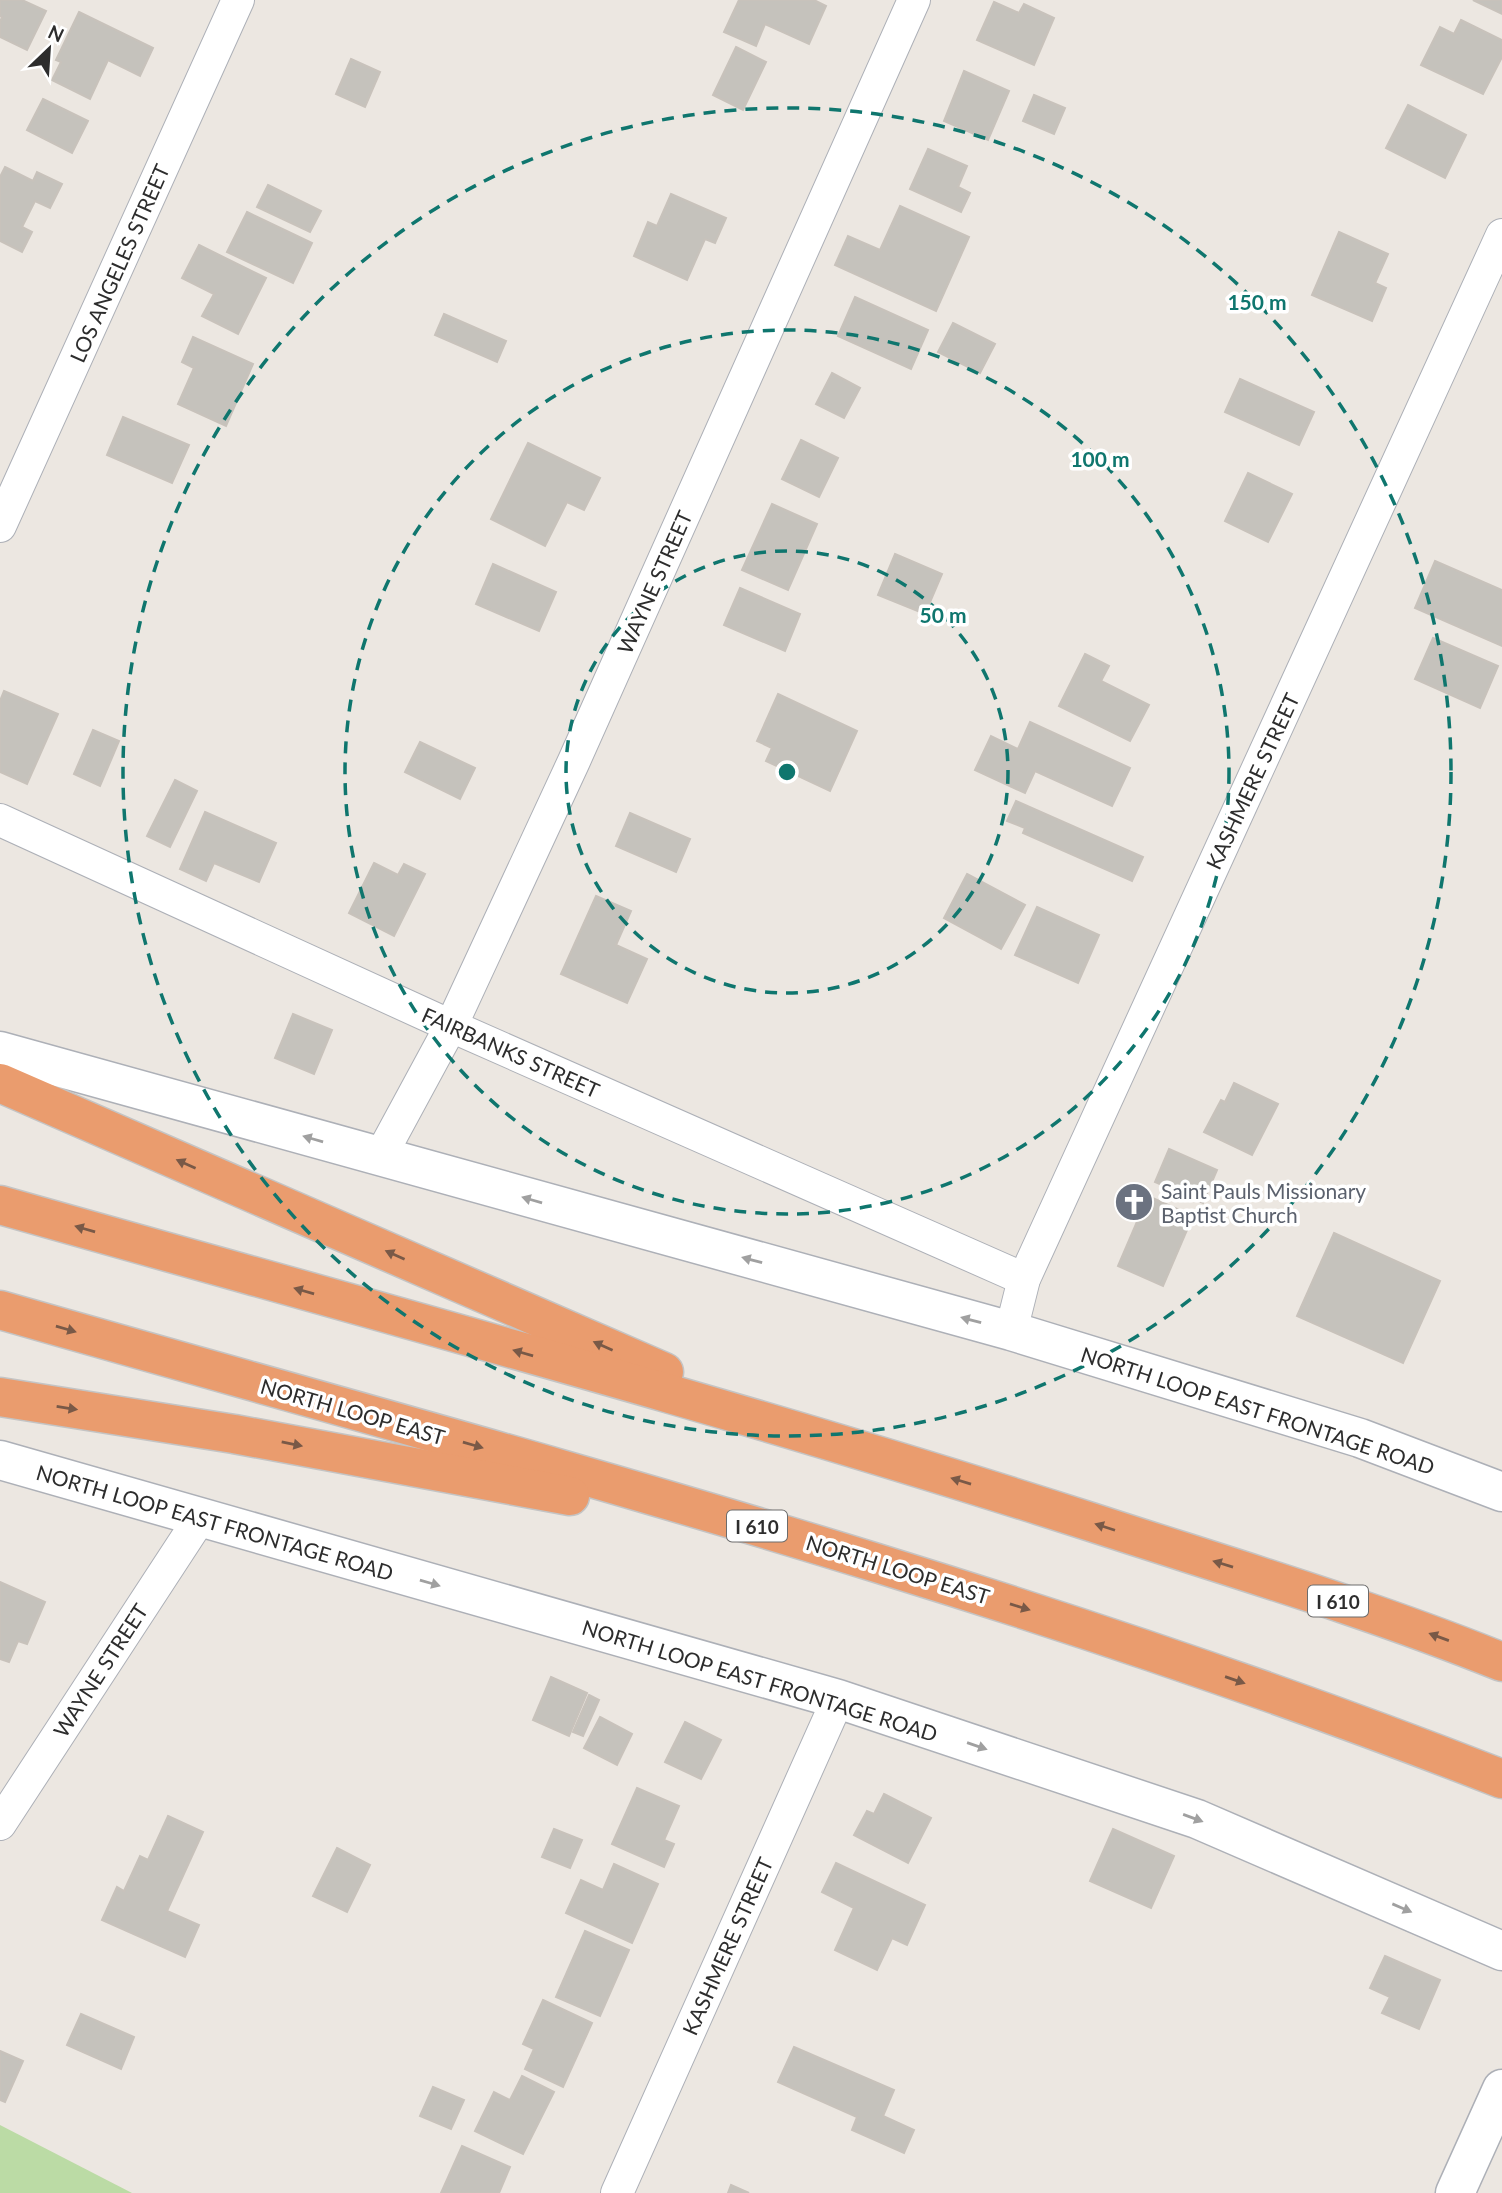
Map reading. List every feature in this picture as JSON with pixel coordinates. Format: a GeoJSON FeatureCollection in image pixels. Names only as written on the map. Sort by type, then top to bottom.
{"type":"FeatureCollection","features":[{"type":"Feature","properties":{"kind":"highway"},"geometry":{"type":"LineString","coordinates":[[0,1083],[801,1432]]}},
{"type":"Feature","properties":{"kind":"highway","name":"I 610"},"geometry":{"type":"LineString","coordinates":[[0,1205],[801,1432],[1278,1580],[1502,1662]]}},
{"type":"Feature","properties":{"kind":"highway","name":"NORTH LOOP EAST"},"geometry":{"type":"LineString","coordinates":[[0,1310],[802,1539],[1040,1613],[1406,1741],[1502,1779]]}},
{"type":"Feature","properties":{"kind":"highway"},"geometry":{"type":"LineString","coordinates":[[0,1397],[234,1434],[802,1539]]}},
{"type":"Feature","properties":{"kind":"main road","name":"NORTH LOOP EAST FRONTAGE ROAD"},"geometry":{"type":"LineString","coordinates":[[0,1051],[1012,1331],[1360,1438],[1502,1492]]}},
{"type":"Feature","properties":{"kind":"main road","name":"NORTH LOOP EAST FRONTAGE ROAD"},"geometry":{"type":"LineString","coordinates":[[0,1460],[838,1699],[1197,1819],[1502,1951]]}},
{"type":"Feature","properties":{"kind":"main road"},"geometry":{"type":"LineString","coordinates":[[1455,2193],[1502,2089]]}},
{"type":"Feature","properties":{"kind":"street","name":"LOS ANGELES STREET"},"geometry":{"type":"LineString","coordinates":[[0,526],[238,0]]}},
{"type":"Feature","properties":{"kind":"street","name":"WAYNE STREET"},"geometry":{"type":"LineString","coordinates":[[380,1157],[452,1024],[579,748],[914,0]]}},
{"type":"Feature","properties":{"kind":"street","name":"KASHMERE STREET"},"geometry":{"type":"LineString","coordinates":[[1012,1331],[1024,1279],[1502,235]]}},
{"type":"Feature","properties":{"kind":"street","name":"FAIRBANKS STREET"},"geometry":{"type":"LineString","coordinates":[[0,820],[1024,1279]]}},
{"type":"Feature","properties":{"kind":"street","name":"WAYNE STREET"},"geometry":{"type":"LineString","coordinates":[[0,1824],[200,1518]]}},
{"type":"Feature","properties":{"kind":"street","name":"KASHMERE STREET"},"geometry":{"type":"LineString","coordinates":[[617,2193],[838,1699]]}},
{"type":"Feature","properties":{"kind":"green space"},"geometry":{"type":"Polygon","coordinates":[[[0,2125],[132,2193],[0,2193],[0,2125]]]}},
{"type":"Feature","properties":{"kind":"building"},"geometry":{"type":"Polygon","coordinates":[[[0,0],[22,0],[46,11],[27,50],[0,37],[0,0]]]}},
{"type":"Feature","properties":{"kind":"building"},"geometry":{"type":"Polygon","coordinates":[[[739,0],[814,0],[826,6],[809,44],[765,24],[756,46],[724,32],[739,0]]]}},
{"type":"Feature","properties":{"kind":"building"},"geometry":{"type":"Polygon","coordinates":[[[1473,0],[1502,0],[1502,14],[1473,0]]]}},
{"type":"Feature","properties":{"kind":"building"},"geometry":{"type":"Polygon","coordinates":[[[994,2],[1019,13],[1024,4],[1054,18],[1034,65],[977,40],[994,2]]]}},
{"type":"Feature","properties":{"kind":"building"},"geometry":{"type":"Polygon","coordinates":[[[79,12],[153,48],[140,76],[108,60],[90,99],[52,80],[61,62],[56,60],[79,12]]]}},
{"type":"Feature","properties":{"kind":"building"},"geometry":{"type":"Polygon","coordinates":[[[1461,20],[1502,40],[1502,57],[1483,94],[1421,65],[1440,27],[1454,34],[1461,20]]]}},
{"type":"Feature","properties":{"kind":"building"},"geometry":{"type":"Polygon","coordinates":[[[736,47],[766,62],[743,110],[713,95],[736,47]]]}},
{"type":"Feature","properties":{"kind":"building"},"geometry":{"type":"Polygon","coordinates":[[[351,59],[380,72],[365,107],[336,94],[351,59]]]}},
{"type":"Feature","properties":{"kind":"building"},"geometry":{"type":"Polygon","coordinates":[[[964,71],[1009,91],[988,140],[944,121],[964,71]]]}},
{"type":"Feature","properties":{"kind":"building"},"geometry":{"type":"Polygon","coordinates":[[[1034,95],[1065,108],[1054,134],[1023,121],[1034,95]]]}},
{"type":"Feature","properties":{"kind":"building"},"geometry":{"type":"Polygon","coordinates":[[[43,99],[88,121],[72,153],[27,130],[43,99]]]}},
{"type":"Feature","properties":{"kind":"building"},"geometry":{"type":"Polygon","coordinates":[[[1408,105],[1466,135],[1445,178],[1386,148],[1408,105]]]}},
{"type":"Feature","properties":{"kind":"building"},"geometry":{"type":"Polygon","coordinates":[[[928,149],[967,166],[958,187],[970,193],[961,212],[910,189],[928,149]]]}},
{"type":"Feature","properties":{"kind":"building"},"geometry":{"type":"Polygon","coordinates":[[[5,167],[33,181],[37,172],[62,184],[50,208],[35,201],[22,227],[32,232],[22,252],[0,241],[0,177],[5,167]]]}},
{"type":"Feature","properties":{"kind":"building"},"geometry":{"type":"Polygon","coordinates":[[[268,185],[321,211],[310,232],[257,207],[268,185]]]}},
{"type":"Feature","properties":{"kind":"building"},"geometry":{"type":"Polygon","coordinates":[[[671,194],[726,218],[715,243],[705,239],[687,280],[634,256],[648,222],[657,226],[671,194]]]}},
{"type":"Feature","properties":{"kind":"building"},"geometry":{"type":"Polygon","coordinates":[[[900,206],[969,237],[936,311],[835,265],[848,236],[880,250],[900,206]]]}},
{"type":"Feature","properties":{"kind":"building"},"geometry":{"type":"Polygon","coordinates":[[[247,212],[312,243],[293,283],[227,252],[247,212]]]}},
{"type":"Feature","properties":{"kind":"building"},"geometry":{"type":"Polygon","coordinates":[[[1339,232],[1388,254],[1375,283],[1386,288],[1372,321],[1312,295],[1339,232]]]}},
{"type":"Feature","properties":{"kind":"building"},"geometry":{"type":"Polygon","coordinates":[[[199,245],[266,278],[238,334],[202,316],[214,294],[182,278],[199,245]]]}},
{"type":"Feature","properties":{"kind":"building"},"geometry":{"type":"Polygon","coordinates":[[[855,297],[928,330],[911,369],[838,336],[855,297]]]}},
{"type":"Feature","properties":{"kind":"building"},"geometry":{"type":"Polygon","coordinates":[[[444,314],[506,341],[497,362],[435,335],[444,314]]]}},
{"type":"Feature","properties":{"kind":"building"},"geometry":{"type":"Polygon","coordinates":[[[953,323],[995,344],[980,373],[938,352],[953,323]]]}},
{"type":"Feature","properties":{"kind":"building"},"geometry":{"type":"Polygon","coordinates":[[[193,337],[253,364],[226,426],[178,404],[194,368],[182,362],[193,337]]]}},
{"type":"Feature","properties":{"kind":"building"},"geometry":{"type":"Polygon","coordinates":[[[832,373],[860,388],[844,418],[816,404],[832,373]]]}},
{"type":"Feature","properties":{"kind":"building"},"geometry":{"type":"Polygon","coordinates":[[[1240,379],[1314,412],[1299,445],[1225,412],[1240,379]]]}},
{"type":"Feature","properties":{"kind":"building"},"geometry":{"type":"Polygon","coordinates":[[[123,417],[189,445],[172,483],[107,455],[123,417]]]}},
{"type":"Feature","properties":{"kind":"building"},"geometry":{"type":"Polygon","coordinates":[[[801,440],[838,458],[819,497],[782,479],[801,440]]]}},
{"type":"Feature","properties":{"kind":"building"},"geometry":{"type":"Polygon","coordinates":[[[528,443],[600,478],[584,510],[567,502],[545,546],[491,519],[528,443]]]}},
{"type":"Feature","properties":{"kind":"building"},"geometry":{"type":"Polygon","coordinates":[[[1248,473],[1292,494],[1268,542],[1225,521],[1248,473]]]}},
{"type":"Feature","properties":{"kind":"building"},"geometry":{"type":"Polygon","coordinates":[[[772,504],[817,524],[788,590],[742,570],[772,504]]]}},
{"type":"Feature","properties":{"kind":"building"},"geometry":{"type":"Polygon","coordinates":[[[895,554],[942,574],[925,614],[878,595],[895,554]]]}},
{"type":"Feature","properties":{"kind":"building"},"geometry":{"type":"Polygon","coordinates":[[[1435,561],[1502,590],[1502,646],[1415,608],[1435,561]]]}},
{"type":"Feature","properties":{"kind":"building"},"geometry":{"type":"Polygon","coordinates":[[[493,564],[556,592],[539,631],[476,604],[493,564]]]}},
{"type":"Feature","properties":{"kind":"building"},"geometry":{"type":"Polygon","coordinates":[[[740,588],[800,614],[785,651],[724,625],[740,588]]]}},
{"type":"Feature","properties":{"kind":"building"},"geometry":{"type":"Polygon","coordinates":[[[1433,638],[1498,666],[1480,708],[1415,679],[1433,638]]]}},
{"type":"Feature","properties":{"kind":"building"},"geometry":{"type":"Polygon","coordinates":[[[1085,654],[1109,666],[1101,681],[1149,705],[1130,741],[1059,706],[1085,654]]]}},
{"type":"Feature","properties":{"kind":"building"},"geometry":{"type":"Polygon","coordinates":[[[4,691],[58,714],[27,784],[0,772],[0,701],[4,691]]]}},
{"type":"Feature","properties":{"kind":"building"},"geometry":{"type":"Polygon","coordinates":[[[778,694],[857,731],[830,791],[766,761],[772,748],[757,741],[778,694]]]}},
{"type":"Feature","properties":{"kind":"building"},"geometry":{"type":"Polygon","coordinates":[[[1030,722],[1130,768],[1112,806],[1035,771],[1025,793],[975,770],[991,736],[1018,749],[1030,722]]]}},
{"type":"Feature","properties":{"kind":"building"},"geometry":{"type":"Polygon","coordinates":[[[93,730],[119,741],[100,786],[74,774],[93,730]]]}},
{"type":"Feature","properties":{"kind":"building"},"geometry":{"type":"Polygon","coordinates":[[[420,742],[475,768],[460,799],[405,772],[420,742]]]}},
{"type":"Feature","properties":{"kind":"building"},"geometry":{"type":"Polygon","coordinates":[[[175,780],[197,791],[170,847],[147,836],[175,780]]]}},
{"type":"Feature","properties":{"kind":"building"},"geometry":{"type":"Polygon","coordinates":[[[1016,801],[1143,857],[1132,881],[1023,833],[1025,828],[1007,821],[1016,801]]]}},
{"type":"Feature","properties":{"kind":"building"},"geometry":{"type":"Polygon","coordinates":[[[205,812],[276,843],[259,882],[214,863],[206,881],[180,869],[205,812]]]}},
{"type":"Feature","properties":{"kind":"building"},"geometry":{"type":"Polygon","coordinates":[[[630,813],[690,839],[676,872],[616,846],[630,813]]]}},
{"type":"Feature","properties":{"kind":"building"},"geometry":{"type":"Polygon","coordinates":[[[374,863],[398,875],[404,864],[425,874],[394,936],[349,913],[374,863]]]}},
{"type":"Feature","properties":{"kind":"building"},"geometry":{"type":"Polygon","coordinates":[[[967,874],[1025,905],[1001,949],[944,918],[967,874]]]}},
{"type":"Feature","properties":{"kind":"building"},"geometry":{"type":"Polygon","coordinates":[[[596,896],[631,911],[616,945],[647,959],[627,1003],[561,974],[596,896]]]}},
{"type":"Feature","properties":{"kind":"building"},"geometry":{"type":"Polygon","coordinates":[[[1037,907],[1099,935],[1078,983],[1015,955],[1037,907]]]}},
{"type":"Feature","properties":{"kind":"building"},"geometry":{"type":"Polygon","coordinates":[[[293,1014],[332,1030],[314,1074],[275,1058],[293,1014]]]}},
{"type":"Feature","properties":{"kind":"building"},"geometry":{"type":"Polygon","coordinates":[[[1234,1083],[1278,1104],[1252,1155],[1204,1132],[1221,1100],[1225,1102],[1234,1083]]]}},
{"type":"Feature","properties":{"kind":"building"},"geometry":{"type":"Polygon","coordinates":[[[1169,1149],[1217,1170],[1203,1203],[1155,1182],[1169,1149]]]}},
{"type":"Feature","properties":{"kind":"building"},"geometry":{"type":"Polygon","coordinates":[[[1148,1196],[1193,1216],[1163,1286],[1118,1266],[1148,1196]]]}},
{"type":"Feature","properties":{"kind":"building"},"geometry":{"type":"Polygon","coordinates":[[[1334,1233],[1440,1281],[1403,1363],[1297,1316],[1334,1233]]]}},
{"type":"Feature","properties":{"kind":"building"},"geometry":{"type":"Polygon","coordinates":[[[0,1582],[45,1602],[27,1644],[18,1641],[9,1662],[0,1659],[0,1582]]]}},
{"type":"Feature","properties":{"kind":"building"},"geometry":{"type":"Polygon","coordinates":[[[551,1677],[587,1693],[569,1736],[533,1720],[551,1677]]]}},
{"type":"Feature","properties":{"kind":"building"},"geometry":{"type":"Polygon","coordinates":[[[589,1695],[599,1700],[583,1736],[573,1732],[589,1695]]]}},
{"type":"Feature","properties":{"kind":"building"},"geometry":{"type":"Polygon","coordinates":[[[600,1717],[632,1734],[617,1765],[584,1748],[600,1717]]]}},
{"type":"Feature","properties":{"kind":"building"},"geometry":{"type":"Polygon","coordinates":[[[685,1722],[721,1740],[701,1779],[665,1762],[685,1722]]]}},
{"type":"Feature","properties":{"kind":"building"},"geometry":{"type":"Polygon","coordinates":[[[637,1788],[679,1806],[664,1840],[674,1844],[664,1867],[612,1844],[637,1788]]]}},
{"type":"Feature","properties":{"kind":"building"},"geometry":{"type":"Polygon","coordinates":[[[884,1794],[931,1818],[908,1863],[854,1835],[867,1811],[874,1814],[884,1794]]]}},
{"type":"Feature","properties":{"kind":"building"},"geometry":{"type":"Polygon","coordinates":[[[168,1816],[203,1832],[167,1911],[199,1925],[185,1957],[102,1920],[117,1887],[124,1891],[140,1856],[148,1860],[168,1816]]]}},
{"type":"Feature","properties":{"kind":"building"},"geometry":{"type":"Polygon","coordinates":[[[554,1829],[582,1840],[570,1868],[542,1857],[554,1829]]]}},
{"type":"Feature","properties":{"kind":"building"},"geometry":{"type":"Polygon","coordinates":[[[1113,1829],[1174,1856],[1151,1908],[1090,1881],[1113,1829]]]}},
{"type":"Feature","properties":{"kind":"building"},"geometry":{"type":"Polygon","coordinates":[[[337,1848],[370,1865],[347,1912],[313,1896],[337,1848]]]}},
{"type":"Feature","properties":{"kind":"building"},"geometry":{"type":"Polygon","coordinates":[[[836,1863],[925,1905],[907,1945],[892,1938],[877,1970],[835,1950],[854,1908],[822,1892],[836,1863]]]}},
{"type":"Feature","properties":{"kind":"building"},"geometry":{"type":"Polygon","coordinates":[[[614,1864],[658,1884],[632,1943],[566,1913],[581,1880],[603,1890],[614,1864]]]}},
{"type":"Feature","properties":{"kind":"building"},"geometry":{"type":"Polygon","coordinates":[[[585,1931],[629,1950],[600,2016],[556,1997],[585,1931]]]}},
{"type":"Feature","properties":{"kind":"building"},"geometry":{"type":"Polygon","coordinates":[[[1385,1956],[1440,1980],[1419,2029],[1382,2013],[1390,1997],[1370,1988],[1385,1956]]]}},
{"type":"Feature","properties":{"kind":"building"},"geometry":{"type":"Polygon","coordinates":[[[543,2000],[592,2023],[563,2087],[525,2069],[534,2049],[523,2044],[543,2000]]]}},
{"type":"Feature","properties":{"kind":"building"},"geometry":{"type":"Polygon","coordinates":[[[81,2014],[134,2037],[121,2069],[67,2045],[81,2014]]]}},
{"type":"Feature","properties":{"kind":"building"},"geometry":{"type":"Polygon","coordinates":[[[794,2047],[894,2090],[883,2116],[914,2130],[904,2153],[852,2130],[857,2117],[778,2082],[794,2047]]]}},
{"type":"Feature","properties":{"kind":"building"},"geometry":{"type":"Polygon","coordinates":[[[0,2051],[23,2061],[5,2102],[0,2100],[0,2051]]]}},
{"type":"Feature","properties":{"kind":"building"},"geometry":{"type":"Polygon","coordinates":[[[522,2076],[554,2092],[523,2154],[475,2131],[494,2092],[510,2100],[522,2076]]]}},
{"type":"Feature","properties":{"kind":"building"},"geometry":{"type":"Polygon","coordinates":[[[433,2087],[464,2100],[451,2129],[420,2116],[433,2087]]]}},
{"type":"Feature","properties":{"kind":"building"},"geometry":{"type":"Polygon","coordinates":[[[462,2146],[510,2167],[499,2193],[441,2193],[462,2146]]]}},
{"type":"Feature","properties":{"kind":"building"},"geometry":{"type":"Polygon","coordinates":[[[731,2185],[749,2193],[728,2193],[731,2185]]]}},
{"type":"Feature","properties":{"kind":"place","name":"Saint Pauls Missionary Baptist Church"},"geometry":{"type":"Point","coordinates":[1134,1202]}}]}
